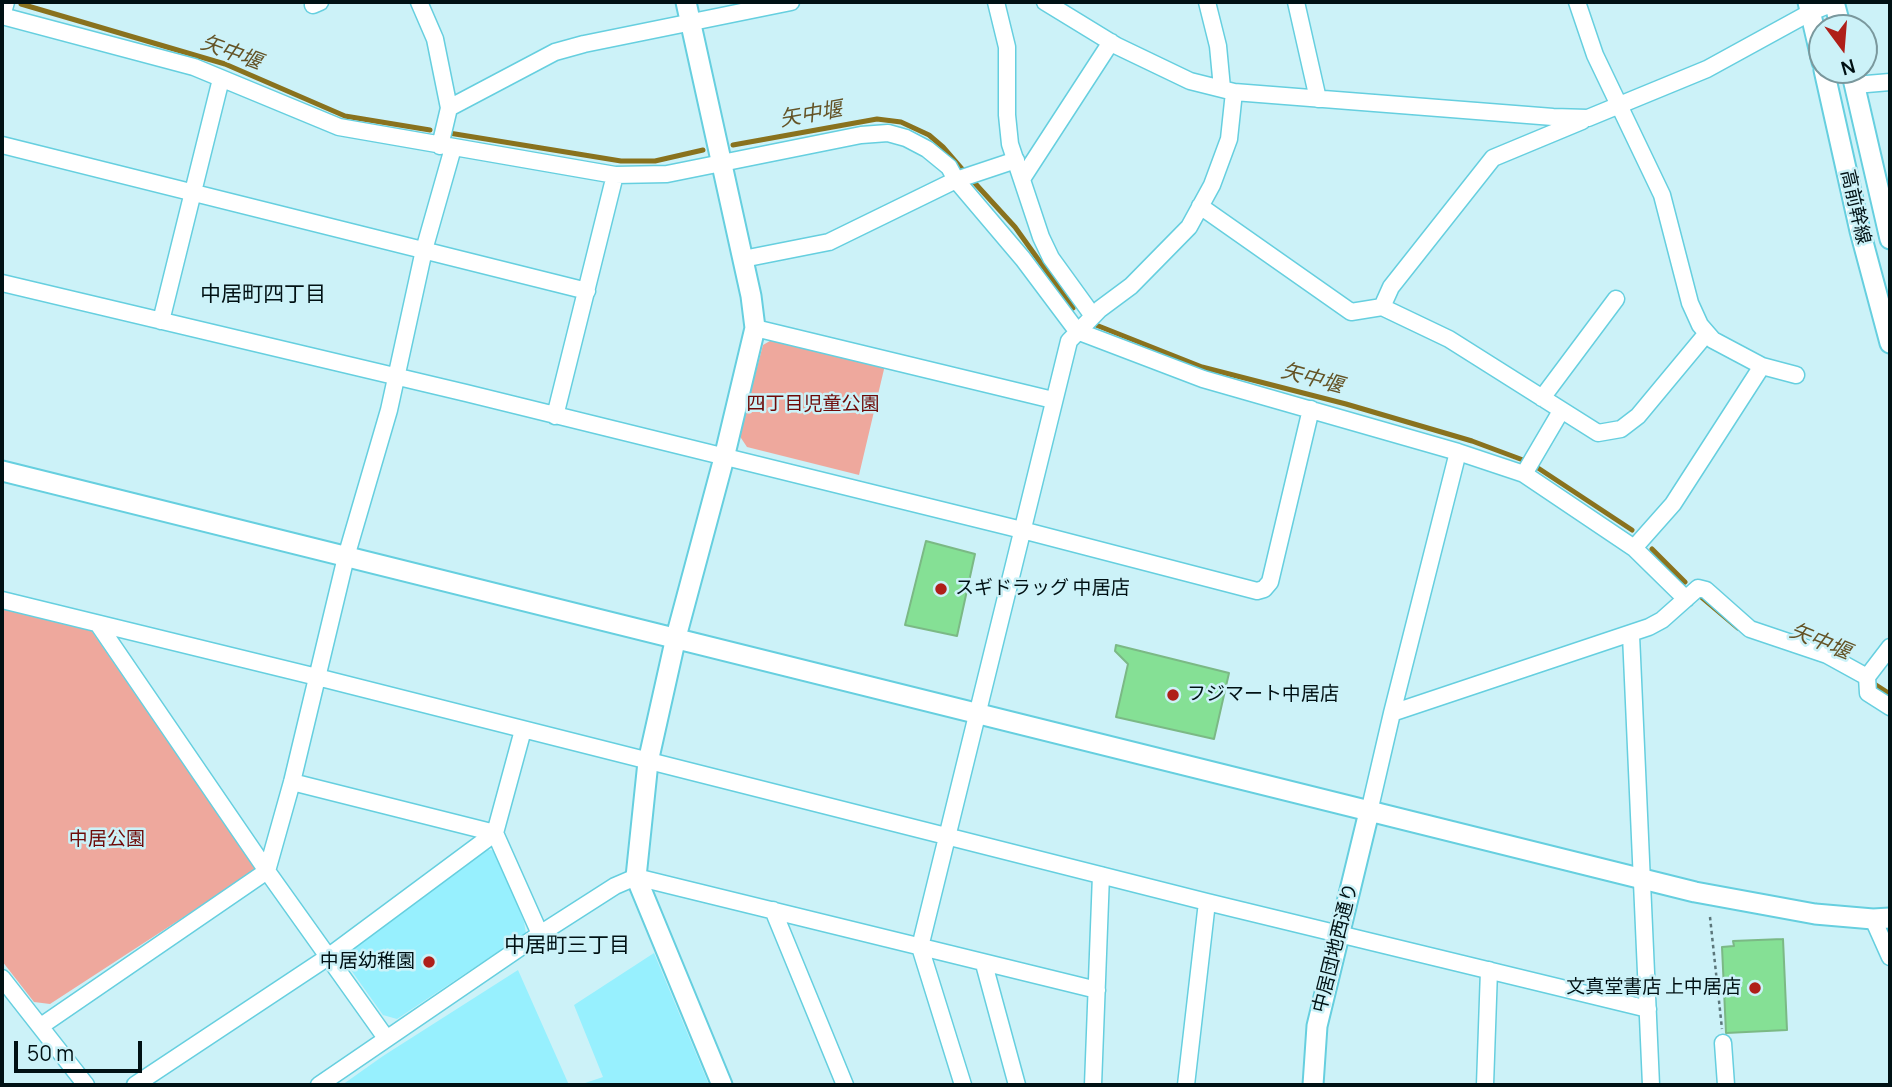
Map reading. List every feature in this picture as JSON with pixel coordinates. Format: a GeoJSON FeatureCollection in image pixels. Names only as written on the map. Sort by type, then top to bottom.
{"type":"FeatureCollection","features":[{"type":"Feature","properties":{"kind":"street"},"geometry":{"type":"LineString","coordinates":[[6,2],[2,16],[194,67],[339,127],[615,175],[667,174],[861,135],[888,133],[906,138],[927,149],[948,167],[1023,258],[1077,331],[1203,379],[1458,452],[1524,474],[1634,548],[1686,599]]}},
{"type":"Feature","properties":{"kind":"street"},"geometry":{"type":"LineString","coordinates":[[41,1026],[267,871],[292,782],[346,557],[397,377],[446,147],[449,108],[435,39],[419,2]]}},
{"type":"Feature","properties":{"kind":"street"},"geometry":{"type":"LineString","coordinates":[[686,2],[743,259],[755,328],[724,458],[676,637],[648,762],[636,877],[722,1085]]}},
{"type":"Feature","properties":{"kind":"street"},"geometry":{"type":"LineString","coordinates":[[449,108],[555,52],[791,2]]}},
{"type":"Feature","properties":{"kind":"street"},"geometry":{"type":"LineString","coordinates":[[996,2],[1007,47],[1007,115],[1010,144],[1041,237],[1051,258],[1093,316]]}},
{"type":"Feature","properties":{"kind":"street"},"geometry":{"type":"LineString","coordinates":[[1045,2],[1111,43],[1190,81],[1228,90],[1588,118]]}},
{"type":"Feature","properties":{"kind":"street"},"geometry":{"type":"LineString","coordinates":[[963,1085],[920,947],[1069,341],[1093,316],[1131,286],[1189,227],[1212,185],[1229,139],[1228,90],[1207,2]]}},
{"type":"Feature","properties":{"kind":"street"},"geometry":{"type":"LineString","coordinates":[[1296,2],[1318,99]]}},
{"type":"Feature","properties":{"kind":"street"},"geometry":{"type":"LineString","coordinates":[[1577,2],[1595,55],[1662,195],[1690,303],[1700,325],[1713,340],[1762,366],[1796,374]]}},
{"type":"Feature","properties":{"kind":"street"},"geometry":{"type":"LineString","coordinates":[[1382,307],[1391,287],[1493,158],[1707,69],[1809,7],[1835,2]]}},
{"type":"Feature","properties":{"kind":"street"},"geometry":{"type":"LineString","coordinates":[[1022,179],[1111,43]]}},
{"type":"Feature","properties":{"kind":"street"},"geometry":{"type":"LineString","coordinates":[[161,321],[221,79]]}},
{"type":"Feature","properties":{"kind":"street","name":"高前幹線"},"geometry":{"type":"LineString","coordinates":[[1827,84],[1860,231],[1890,343]]}},
{"type":"Feature","properties":{"kind":"street","name":"高前幹線"},"geometry":{"type":"LineString","coordinates":[[1855,84],[1890,239]]}},
{"type":"Feature","properties":{"kind":"street"},"geometry":{"type":"LineString","coordinates":[[2,145],[587,291]]}},
{"type":"Feature","properties":{"kind":"street"},"geometry":{"type":"LineString","coordinates":[[743,259],[829,242],[956,180],[1016,160]]}},
{"type":"Feature","properties":{"kind":"street"},"geometry":{"type":"LineString","coordinates":[[555,416],[615,175]]}},
{"type":"Feature","properties":{"kind":"street"},"geometry":{"type":"LineString","coordinates":[[1200,206],[1351,312],[1382,307],[1449,339],[1598,433],[1621,429],[1638,416],[1707,333]]}},
{"type":"Feature","properties":{"kind":"street"},"geometry":{"type":"LineString","coordinates":[[2,283],[1021,530],[1258,592],[1270,582],[1311,410]]}},
{"type":"Feature","properties":{"kind":"street"},"geometry":{"type":"LineString","coordinates":[[1542,398],[1616,299]]}},
{"type":"Feature","properties":{"kind":"street"},"geometry":{"type":"LineString","coordinates":[[755,328],[1053,400]]}},
{"type":"Feature","properties":{"kind":"street"},"geometry":{"type":"LineString","coordinates":[[1634,548],[1673,504],[1762,366]]}},
{"type":"Feature","properties":{"kind":"street"},"geometry":{"type":"LineString","coordinates":[[1524,474],[1561,411]]}},
{"type":"Feature","properties":{"kind":"street"},"geometry":{"type":"LineString","coordinates":[[1369,812],[1458,452]]}},
{"type":"Feature","properties":{"kind":"street"},"geometry":{"type":"LineString","coordinates":[[2,471],[1695,892],[1815,914],[1882,919],[1890,957]]}},
{"type":"Feature","properties":{"kind":"street"},"geometry":{"type":"LineString","coordinates":[[1392,713],[1631,635],[1662,620],[1698,588],[1706,590],[1751,629],[1827,655],[1867,677]]}},
{"type":"Feature","properties":{"kind":"street"},"geometry":{"type":"LineString","coordinates":[[2,600],[1207,902],[1648,1009]]}},
{"type":"Feature","properties":{"kind":"street"},"geometry":{"type":"LineString","coordinates":[[98,624],[267,871],[386,1038]]}},
{"type":"Feature","properties":{"kind":"street"},"geometry":{"type":"LineString","coordinates":[[1631,635],[1651,1085]]}},
{"type":"Feature","properties":{"kind":"street"},"geometry":{"type":"LineString","coordinates":[[1890,648],[1867,677],[1868,693],[1890,707]]}},
{"type":"Feature","properties":{"kind":"street"},"geometry":{"type":"LineString","coordinates":[[135,1085],[328,957],[495,833],[523,730]]}},
{"type":"Feature","properties":{"kind":"street"},"geometry":{"type":"LineString","coordinates":[[292,782],[495,833]]}},
{"type":"Feature","properties":{"kind":"street","name":"中居団地西通り"},"geometry":{"type":"LineString","coordinates":[[1313,1085],[1317,1026],[1369,812]]}},
{"type":"Feature","properties":{"kind":"street"},"geometry":{"type":"LineString","coordinates":[[495,833],[540,934]]}},
{"type":"Feature","properties":{"kind":"street"},"geometry":{"type":"LineString","coordinates":[[1093,1085],[1101,875]]}},
{"type":"Feature","properties":{"kind":"street"},"geometry":{"type":"LineString","coordinates":[[319,1085],[540,934],[615,886],[636,877],[1097,990]]}},
{"type":"Feature","properties":{"kind":"street"},"geometry":{"type":"LineString","coordinates":[[1186,1085],[1207,902]]}},
{"type":"Feature","properties":{"kind":"street"},"geometry":{"type":"LineString","coordinates":[[773,910],[845,1085]]}},
{"type":"Feature","properties":{"kind":"street"},"geometry":{"type":"LineString","coordinates":[[984,964],[1017,1085]]}},
{"type":"Feature","properties":{"kind":"street"},"geometry":{"type":"LineString","coordinates":[[1485,1085],[1489,970]]}},
{"type":"Feature","properties":{"kind":"street"},"geometry":{"type":"LineString","coordinates":[[2,978],[86,1085]]}},
{"type":"Feature","properties":{"kind":"street"},"geometry":{"type":"LineString","coordinates":[[1723,1043],[1726,1085]]}},
{"type":"Feature","properties":{"kind":"path"},"geometry":{"type":"LineString","coordinates":[[1710,917],[1723,1043]]}},
{"type":"Feature","properties":{"kind":"shaded area"},"geometry":{"type":"Polygon","coordinates":[[[485,849],[496,851],[526,933],[397,1019],[383,1015],[346,963],[348,950],[485,849]]]}},
{"type":"Feature","properties":{"kind":"shaded area"},"geometry":{"type":"Polygon","coordinates":[[[654,953],[709,1085],[579,1085],[603,1077],[574,1005],[654,953]]]}},
{"type":"Feature","properties":{"kind":"shaded area"},"geometry":{"type":"Polygon","coordinates":[[[518,970],[569,1085],[342,1085],[383,1056],[518,970]]]}},
{"type":"Feature","properties":{"kind":"green space","name":"四丁目児童公園"},"geometry":{"type":"Polygon","coordinates":[[[775,338],[885,365],[859,475],[747,447],[739,435],[763,345],[775,338]]]}},
{"type":"Feature","properties":{"kind":"green space","name":"中居公園"},"geometry":{"type":"Polygon","coordinates":[[[2,608],[91,630],[256,870],[50,1004],[34,1002],[2,961],[2,608]]]}},
{"type":"Feature","properties":{"kind":"building","name":"スギドラッグ 中居店"},"geometry":{"type":"Polygon","coordinates":[[[926,541],[975,554],[957,636],[905,625],[926,541]]]}},
{"type":"Feature","properties":{"kind":"building","name":"フジマート中居店"},"geometry":{"type":"Polygon","coordinates":[[[1116,645],[1229,673],[1214,739],[1116,717],[1128,664],[1115,651],[1116,645]]]}},
{"type":"Feature","properties":{"kind":"building","name":"文真堂書店 上中居店"},"geometry":{"type":"Polygon","coordinates":[[[1783,939],[1787,1030],[1726,1033],[1722,947],[1734,946],[1733,941],[1783,939]]]}},
{"type":"Feature","properties":{"kind":"waterway","name":"矢中堰"},"geometry":{"type":"LineString","coordinates":[[21,4],[225,64],[345,116],[430,130]]}},
{"type":"Feature","properties":{"kind":"waterway","name":"矢中堰"},"geometry":{"type":"LineString","coordinates":[[733,145],[877,119],[901,122],[929,135],[962,169]]}},
{"type":"Feature","properties":{"kind":"waterway","name":"矢中堰"},"geometry":{"type":"LineString","coordinates":[[449,133],[621,161],[655,161],[703,150]]}},
{"type":"Feature","properties":{"kind":"waterway","name":"矢中堰"},"geometry":{"type":"LineString","coordinates":[[972,180],[1015,227],[1073,308]]}},
{"type":"Feature","properties":{"kind":"waterway","name":"矢中堰"},"geometry":{"type":"LineString","coordinates":[[1096,325],[1202,367],[1346,404],[1472,441],[1523,460]]}},
{"type":"Feature","properties":{"kind":"waterway","name":"矢中堰"},"geometry":{"type":"LineString","coordinates":[[1535,466],[1632,530]]}},
{"type":"Feature","properties":{"kind":"waterway","name":"矢中堰"},"geometry":{"type":"LineString","coordinates":[[1652,549],[1685,582]]}},
{"type":"Feature","properties":{"kind":"waterway","name":"矢中堰"},"geometry":{"type":"LineString","coordinates":[[1699,595],[1738,628]]}},
{"type":"Feature","properties":{"kind":"waterway","name":"矢中堰"},"geometry":{"type":"LineString","coordinates":[[1876,685],[1890,694]]}},
{"type":"Feature","properties":{"kind":"place","name":"スギドラッグ 中居店"},"geometry":{"type":"Point","coordinates":[941,589]}},
{"type":"Feature","properties":{"kind":"place","name":"フジマート中居店"},"geometry":{"type":"Point","coordinates":[1173,695]}},
{"type":"Feature","properties":{"kind":"place","name":"中居幼稚園"},"geometry":{"type":"Point","coordinates":[429,962]}},
{"type":"Feature","properties":{"kind":"place","name":"文真堂書店 上中居店"},"geometry":{"type":"Point","coordinates":[1755,988]}},
{"type":"Feature","properties":{"kind":"district","name":"中居町四丁目"},"geometry":{"type":"Point","coordinates":[263,295]}},
{"type":"Feature","properties":{"kind":"district","name":"中居町三丁目"},"geometry":{"type":"Point","coordinates":[567,946]}}]}
